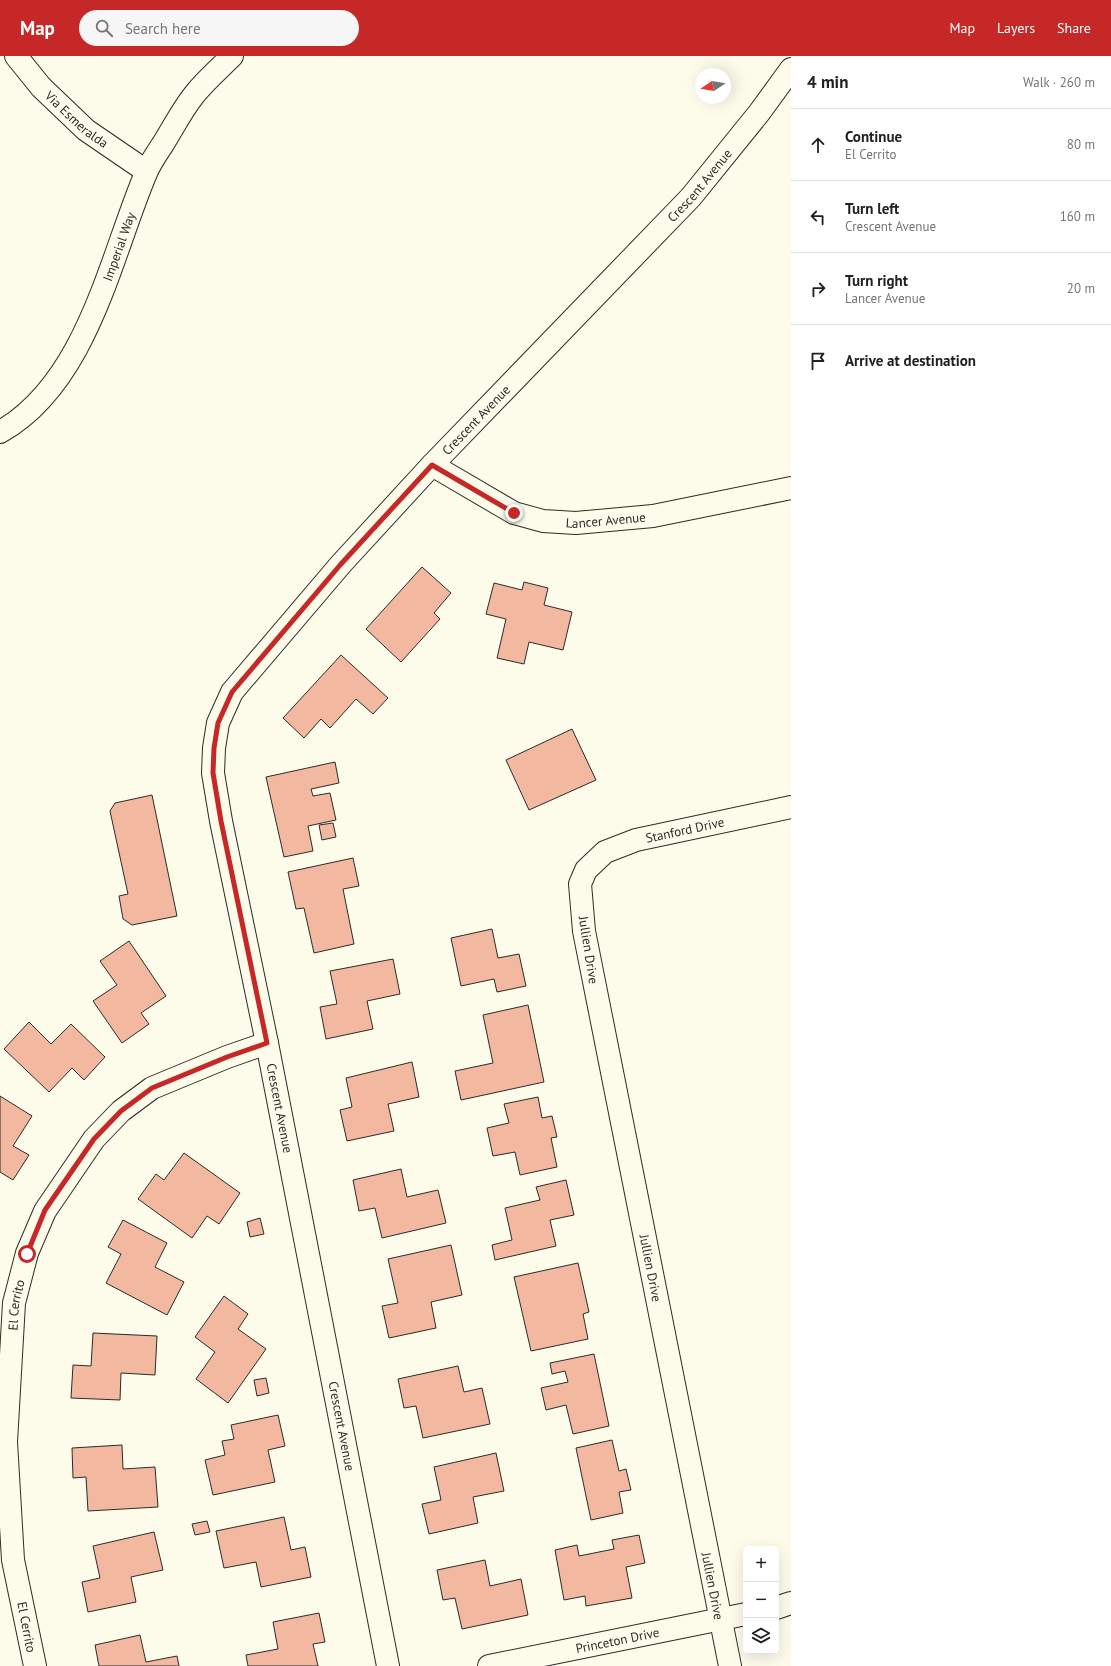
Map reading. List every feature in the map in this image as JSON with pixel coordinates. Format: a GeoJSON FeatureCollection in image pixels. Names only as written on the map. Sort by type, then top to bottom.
{"type":"FeatureCollection","features":[{"type":"Feature","properties":{"kind":"street","name":"Via Esmeralda"},"geometry":{"type":"LineString","coordinates":[[16,56],[41,87],[86,130],[146,171]]}},
{"type":"Feature","properties":{"kind":"street","name":"Imperial Way"},"geometry":{"type":"LineString","coordinates":[[0,432],[25,415],[44,395],[67,364],[86,331],[117,253],[146,171],[193,96],[232,56]]}},
{"type":"Feature","properties":{"kind":"street","name":"Crescent Avenue"},"geometry":{"type":"LineString","coordinates":[[388,1666],[267,1043],[221,821],[213,773],[214,748],[218,723],[232,692],[341,564],[432,465],[691,197],[760,113],[791,69]]}},
{"type":"Feature","properties":{"kind":"street","name":"Lancer Avenue"},"geometry":{"type":"LineString","coordinates":[[432,465],[514,513],[543,521],[576,523],[653,516],[791,488]]}},
{"type":"Feature","properties":{"kind":"street","name":"Stanford Drive"},"geometry":{"type":"LineString","coordinates":[[586,870],[605,852],[636,840],[791,807]]}},
{"type":"Feature","properties":{"kind":"street","name":"Jullien Drive"},"geometry":{"type":"LineString","coordinates":[[586,870],[580,884],[584,931],[730,1666]]}},
{"type":"Feature","properties":{"kind":"street","name":"El Cerrito"},"geometry":{"type":"LineString","coordinates":[[34,1666],[13,1560],[6,1442],[14,1303],[27,1254],[45,1210],[94,1139],[121,1111],[152,1088],[227,1057],[267,1043]]}},
{"type":"Feature","properties":{"kind":"street"},"geometry":{"type":"LineString","coordinates":[[779,1607],[791,1603]]}},
{"type":"Feature","properties":{"kind":"street","name":"Princeton Drive"},"geometry":{"type":"LineString","coordinates":[[489,1666],[743,1615]]}},
{"type":"Feature","properties":{"kind":"building"},"geometry":{"type":"Polygon","coordinates":[[[422,567],[451,593],[434,613],[440,619],[401,662],[366,629],[422,567]]]}},
{"type":"Feature","properties":{"kind":"building"},"geometry":{"type":"Polygon","coordinates":[[[524,582],[548,588],[544,605],[572,612],[563,650],[529,642],[524,664],[497,658],[506,619],[486,614],[494,583],[522,590],[524,582]]]}},
{"type":"Feature","properties":{"kind":"building"},"geometry":{"type":"Polygon","coordinates":[[[341,655],[388,698],[373,714],[356,699],[330,728],[321,719],[304,738],[283,718],[341,655]]]}},
{"type":"Feature","properties":{"kind":"building"},"geometry":{"type":"Polygon","coordinates":[[[572,729],[596,780],[529,810],[506,760],[572,729]]]}},
{"type":"Feature","properties":{"kind":"building"},"geometry":{"type":"Polygon","coordinates":[[[335,762],[339,783],[311,789],[313,796],[330,793],[336,820],[308,826],[313,851],[284,857],[266,777],[335,762]]]}},
{"type":"Feature","properties":{"kind":"building"},"geometry":{"type":"Polygon","coordinates":[[[152,795],[177,916],[132,925],[123,919],[119,896],[128,894],[110,811],[115,803],[152,795]]]}},
{"type":"Feature","properties":{"kind":"building"},"geometry":{"type":"Polygon","coordinates":[[[333,823],[336,837],[322,840],[319,825],[333,823]]]}},
{"type":"Feature","properties":{"kind":"building"},"geometry":{"type":"Polygon","coordinates":[[[353,858],[359,886],[343,889],[354,944],[314,953],[304,908],[296,909],[288,872],[353,858]]]}},
{"type":"Feature","properties":{"kind":"building"},"geometry":{"type":"Polygon","coordinates":[[[492,929],[498,958],[519,954],[526,986],[497,992],[494,979],[461,986],[451,938],[492,929]]]}},
{"type":"Feature","properties":{"kind":"building"},"geometry":{"type":"Polygon","coordinates":[[[129,941],[166,996],[141,1013],[149,1024],[122,1043],[93,1001],[117,985],[100,961],[129,941]]]}},
{"type":"Feature","properties":{"kind":"building"},"geometry":{"type":"Polygon","coordinates":[[[393,959],[400,994],[367,1001],[373,1029],[326,1039],[320,1007],[337,1004],[330,971],[393,959]]]}},
{"type":"Feature","properties":{"kind":"building"},"geometry":{"type":"Polygon","coordinates":[[[528,1005],[544,1082],[461,1100],[455,1071],[493,1063],[483,1015],[528,1005]]]}},
{"type":"Feature","properties":{"kind":"building"},"geometry":{"type":"Polygon","coordinates":[[[29,1022],[51,1044],[71,1024],[105,1057],[84,1080],[72,1068],[49,1092],[4,1049],[29,1022]]]}},
{"type":"Feature","properties":{"kind":"building"},"geometry":{"type":"Polygon","coordinates":[[[412,1062],[419,1097],[388,1104],[394,1131],[347,1141],[340,1110],[352,1107],[346,1078],[412,1062]]]}},
{"type":"Feature","properties":{"kind":"building"},"geometry":{"type":"Polygon","coordinates":[[[0,1096],[32,1116],[13,1146],[29,1155],[13,1180],[0,1172],[0,1096]]]}},
{"type":"Feature","properties":{"kind":"building"},"geometry":{"type":"Polygon","coordinates":[[[538,1097],[542,1118],[552,1116],[557,1137],[551,1138],[557,1167],[520,1175],[515,1152],[493,1156],[487,1128],[509,1123],[504,1104],[538,1097]]]}},
{"type":"Feature","properties":{"kind":"building"},"geometry":{"type":"Polygon","coordinates":[[[184,1153],[240,1193],[219,1224],[207,1216],[192,1238],[138,1199],[156,1174],[164,1180],[184,1153]]]}},
{"type":"Feature","properties":{"kind":"building"},"geometry":{"type":"Polygon","coordinates":[[[401,1169],[407,1197],[438,1190],[446,1223],[382,1238],[375,1208],[359,1211],[353,1180],[401,1169]]]}},
{"type":"Feature","properties":{"kind":"building"},"geometry":{"type":"Polygon","coordinates":[[[566,1180],[574,1215],[550,1220],[556,1246],[495,1260],[492,1245],[512,1240],[505,1208],[540,1200],[536,1187],[566,1180]]]}},
{"type":"Feature","properties":{"kind":"building"},"geometry":{"type":"Polygon","coordinates":[[[260,1218],[264,1234],[250,1237],[247,1222],[260,1218]]]}},
{"type":"Feature","properties":{"kind":"building"},"geometry":{"type":"Polygon","coordinates":[[[123,1220],[167,1243],[155,1267],[184,1282],[167,1315],[106,1283],[121,1254],[108,1247],[123,1220]]]}},
{"type":"Feature","properties":{"kind":"building"},"geometry":{"type":"Polygon","coordinates":[[[451,1245],[462,1295],[431,1302],[436,1328],[389,1338],[382,1306],[398,1303],[388,1259],[451,1245]]]}},
{"type":"Feature","properties":{"kind":"building"},"geometry":{"type":"Polygon","coordinates":[[[578,1263],[589,1312],[583,1314],[588,1339],[531,1351],[514,1277],[578,1263]]]}},
{"type":"Feature","properties":{"kind":"building"},"geometry":{"type":"Polygon","coordinates":[[[224,1296],[248,1314],[238,1329],[266,1349],[228,1403],[196,1379],[215,1352],[195,1337],[224,1296]]]}},
{"type":"Feature","properties":{"kind":"building"},"geometry":{"type":"Polygon","coordinates":[[[93,1333],[157,1336],[155,1375],[121,1373],[120,1400],[71,1398],[73,1365],[91,1366],[93,1333]]]}},
{"type":"Feature","properties":{"kind":"building"},"geometry":{"type":"Polygon","coordinates":[[[594,1354],[609,1426],[573,1434],[566,1405],[546,1410],[541,1388],[568,1382],[565,1371],[552,1374],[550,1363],[594,1354]]]}},
{"type":"Feature","properties":{"kind":"building"},"geometry":{"type":"Polygon","coordinates":[[[458,1366],[464,1392],[482,1388],[490,1424],[423,1438],[416,1406],[404,1408],[398,1379],[458,1366]]]}},
{"type":"Feature","properties":{"kind":"building"},"geometry":{"type":"Polygon","coordinates":[[[266,1378],[269,1393],[257,1396],[254,1380],[266,1378]]]}},
{"type":"Feature","properties":{"kind":"building"},"geometry":{"type":"Polygon","coordinates":[[[278,1415],[285,1446],[268,1450],[275,1482],[213,1495],[205,1460],[225,1455],[222,1441],[234,1439],[231,1425],[278,1415]]]}},
{"type":"Feature","properties":{"kind":"building"},"geometry":{"type":"Polygon","coordinates":[[[612,1440],[619,1471],[626,1469],[631,1490],[619,1492],[623,1513],[591,1520],[576,1448],[612,1440]]]}},
{"type":"Feature","properties":{"kind":"building"},"geometry":{"type":"Polygon","coordinates":[[[122,1445],[123,1469],[155,1467],[158,1507],[88,1511],[86,1477],[73,1478],[72,1448],[122,1445]]]}},
{"type":"Feature","properties":{"kind":"building"},"geometry":{"type":"Polygon","coordinates":[[[496,1453],[504,1491],[473,1497],[478,1523],[429,1534],[422,1504],[441,1500],[434,1467],[496,1453]]]}},
{"type":"Feature","properties":{"kind":"building"},"geometry":{"type":"Polygon","coordinates":[[[284,1517],[291,1550],[305,1547],[311,1577],[261,1587],[256,1562],[224,1568],[216,1531],[284,1517]]]}},
{"type":"Feature","properties":{"kind":"building"},"geometry":{"type":"Polygon","coordinates":[[[207,1521],[210,1532],[195,1535],[192,1524],[207,1521]]]}},
{"type":"Feature","properties":{"kind":"building"},"geometry":{"type":"Polygon","coordinates":[[[154,1532],[163,1570],[131,1577],[136,1602],[88,1612],[82,1582],[100,1578],[93,1546],[154,1532]]]}},
{"type":"Feature","properties":{"kind":"building"},"geometry":{"type":"Polygon","coordinates":[[[639,1535],[645,1563],[626,1567],[632,1598],[586,1606],[585,1596],[564,1600],[555,1550],[577,1545],[579,1556],[614,1549],[612,1540],[639,1535]]]}},
{"type":"Feature","properties":{"kind":"building"},"geometry":{"type":"Polygon","coordinates":[[[485,1560],[490,1586],[521,1579],[528,1615],[462,1629],[455,1598],[443,1600],[437,1570],[485,1560]]]}},
{"type":"Feature","properties":{"kind":"building"},"geometry":{"type":"Polygon","coordinates":[[[319,1613],[325,1642],[313,1644],[318,1666],[248,1666],[246,1655],[278,1649],[273,1622],[319,1613]]]}},
{"type":"Feature","properties":{"kind":"building"},"geometry":{"type":"Polygon","coordinates":[[[140,1635],[146,1662],[177,1656],[179,1666],[99,1666],[95,1645],[140,1635]]]}},
{"type":"Feature","properties":{"kind":"route"},"geometry":{"type":"LineString","coordinates":[[27,1254],[45,1210],[94,1139],[121,1111],[152,1088],[227,1057],[267,1043],[221,821],[213,773],[214,748],[218,723],[232,692],[341,564],[432,465],[514,513]]}}]}
